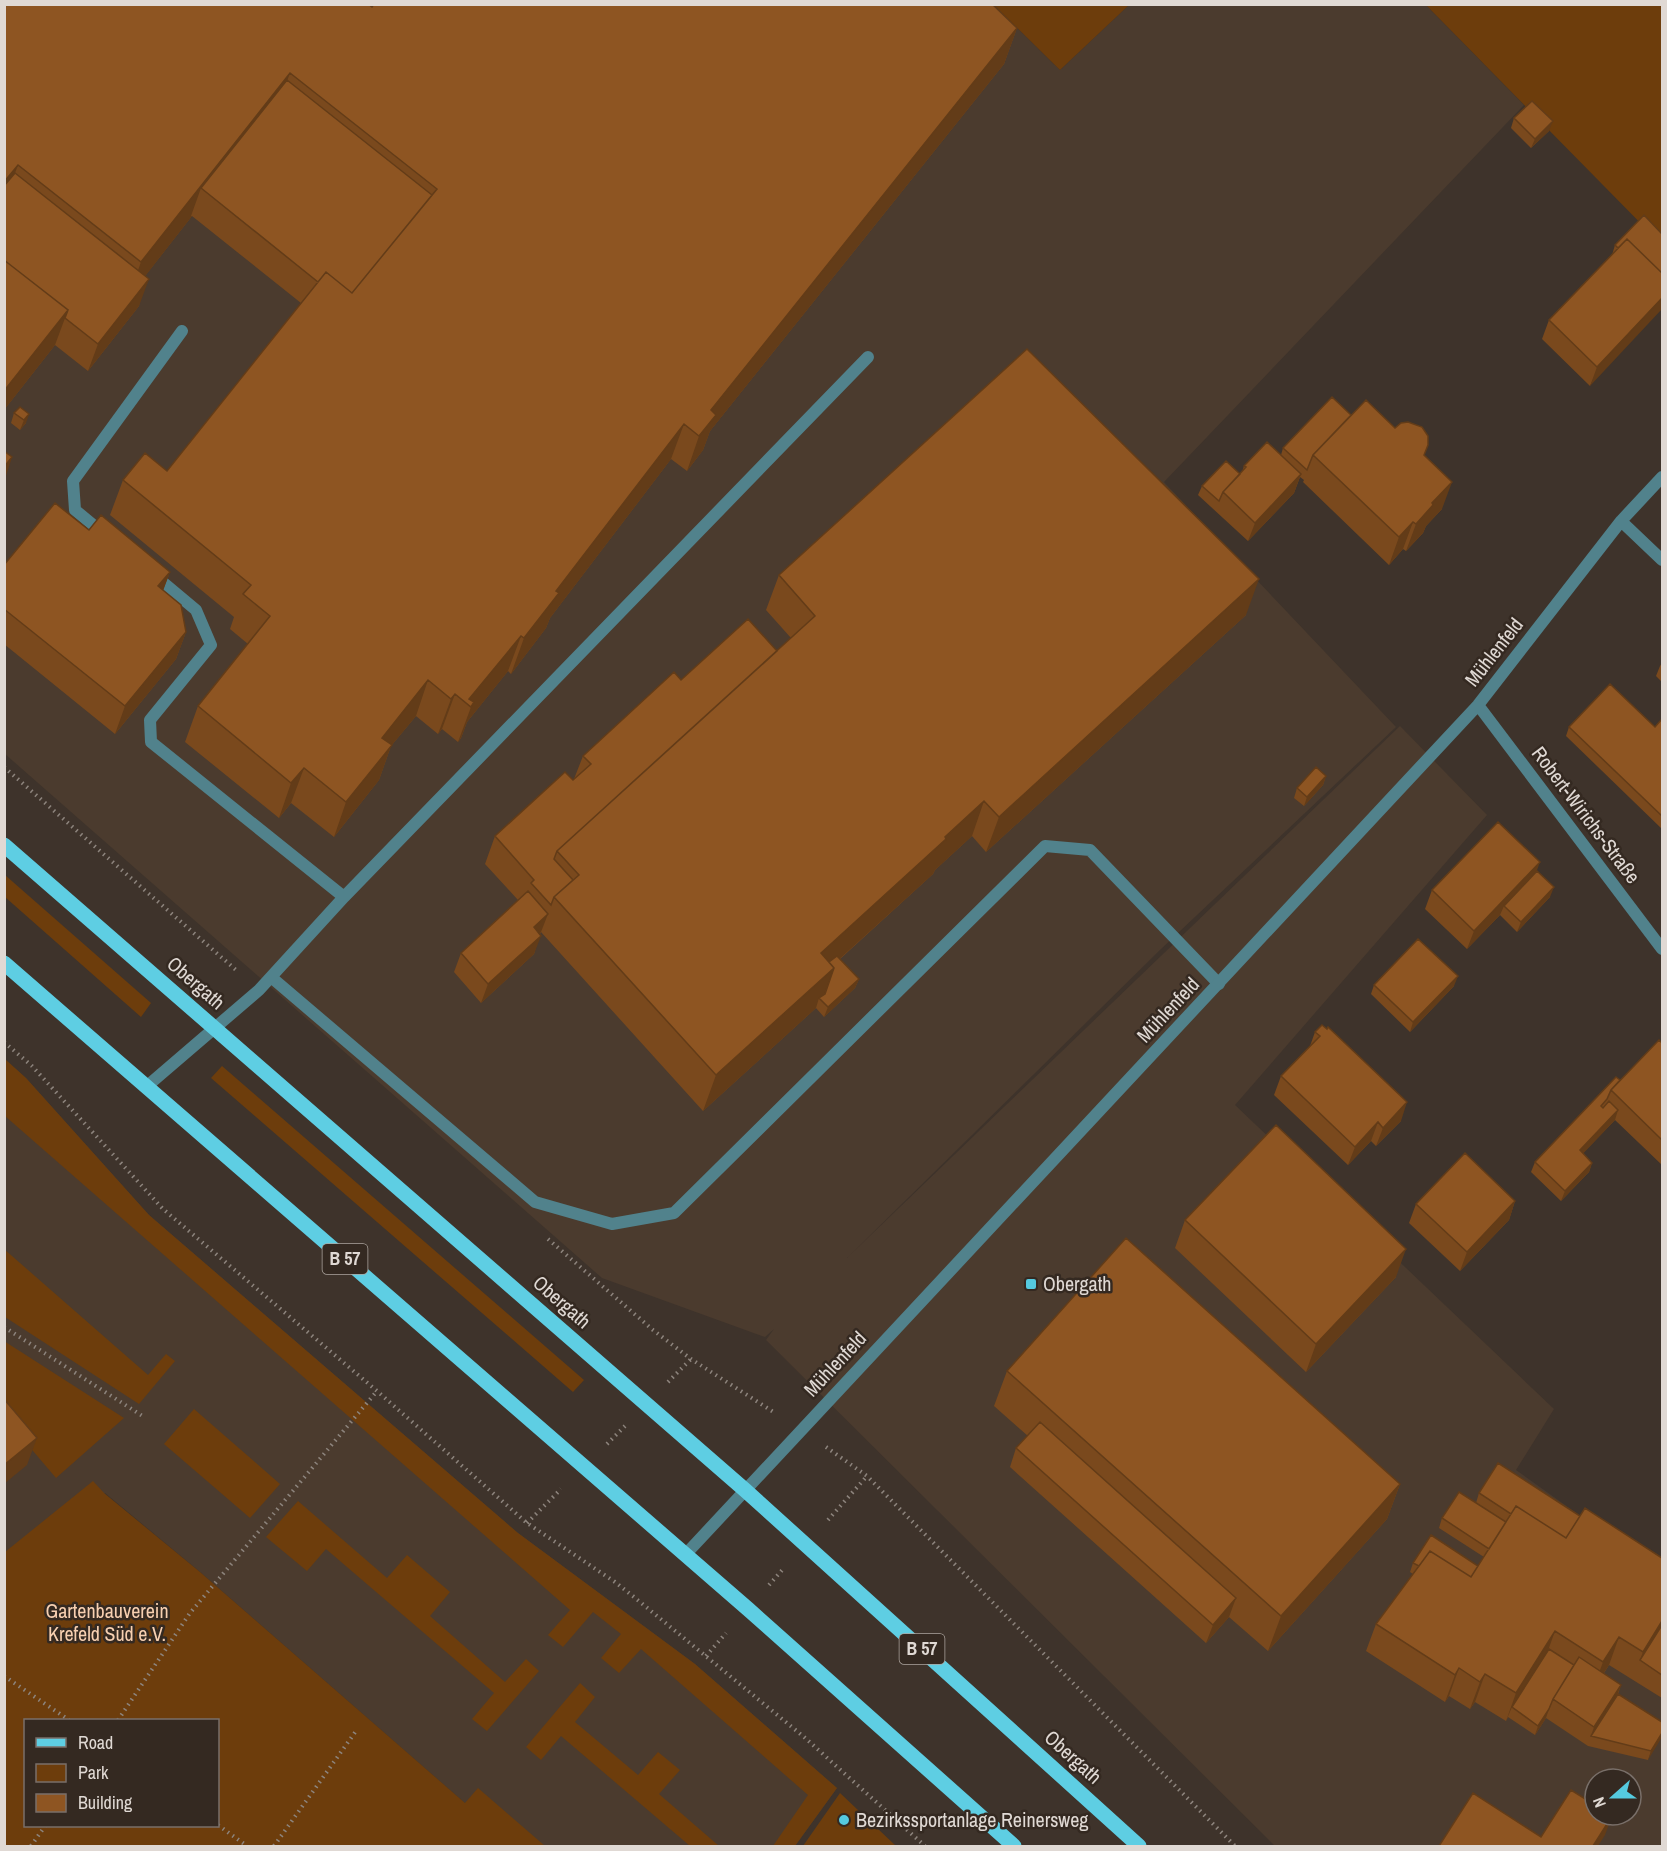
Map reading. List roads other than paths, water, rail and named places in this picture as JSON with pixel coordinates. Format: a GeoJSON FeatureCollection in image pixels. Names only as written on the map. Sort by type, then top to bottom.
{"type":"FeatureCollection","features":[{"type":"Feature","properties":{"kind":"main road","name":"Obergath"},"geometry":{"type":"LineString","coordinates":[[4,845],[745,1490],[1139,1846]]}},
{"type":"Feature","properties":{"kind":"main road","name":"B 57"},"geometry":{"type":"LineString","coordinates":[[4,963],[685,1555],[1014,1846]]}},
{"type":"Feature","properties":{"kind":"street"},"geometry":{"type":"LineString","coordinates":[[118,546],[75,510],[73,481],[182,331]]}},
{"type":"Feature","properties":{"kind":"street"},"geometry":{"type":"LineString","coordinates":[[146,1086],[259,990],[344,897],[868,357]]}},
{"type":"Feature","properties":{"kind":"street","name":"Mühlenfeld"},"geometry":{"type":"LineString","coordinates":[[685,1555],[1478,705],[1621,521],[1662,477]]}},
{"type":"Feature","properties":{"kind":"street"},"geometry":{"type":"LineString","coordinates":[[1621,521],[1662,560]]}},
{"type":"Feature","properties":{"kind":"street"},"geometry":{"type":"LineString","coordinates":[[144,567],[196,610],[211,645],[150,720],[151,742],[344,897]]}},
{"type":"Feature","properties":{"kind":"street","name":"Robert-Wirichs-Straße"},"geometry":{"type":"LineString","coordinates":[[1478,705],[1662,949]]}},
{"type":"Feature","properties":{"kind":"street"},"geometry":{"type":"LineString","coordinates":[[271,977],[535,1202],[612,1224],[674,1213],[1045,846],[1090,850],[1219,984]]}},
{"type":"Feature","properties":{"kind":"place","name":"Obergath"},"geometry":{"type":"Point","coordinates":[1031,1284]}},
{"type":"Feature","properties":{"kind":"place","name":"Bezirkssportanlage Reinersweg"},"geometry":{"type":"Point","coordinates":[844,1820]}},
{"type":"Feature","properties":{"kind":"park label","name":"Gartenbauverein Krefeld Süd e.V."},"geometry":{"type":"Point","coordinates":[107,1622]}}]}
